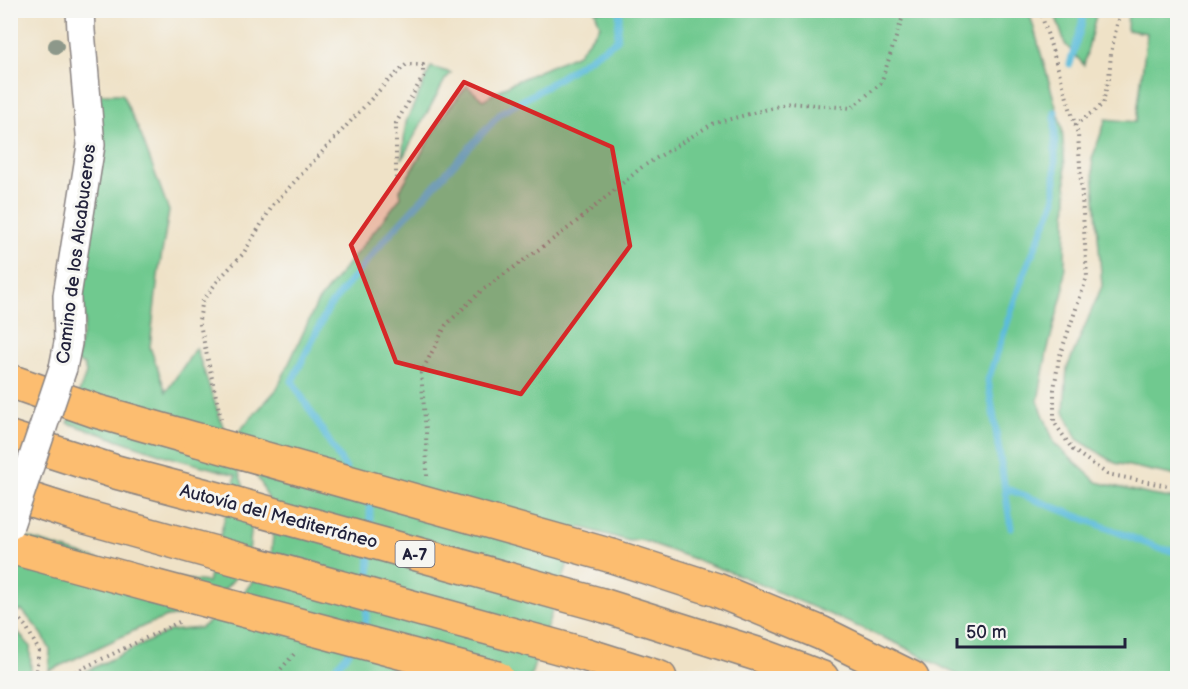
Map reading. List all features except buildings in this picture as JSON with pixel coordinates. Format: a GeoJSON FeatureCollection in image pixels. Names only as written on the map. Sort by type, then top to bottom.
{"type":"FeatureCollection","features":[{"type":"Feature","properties":{"kind":"highway"},"geometry":{"type":"LineString","coordinates":[[10,381],[96,411],[210,433],[717,590],[820,633],[912,678]]}},
{"type":"Feature","properties":{"kind":"highway","name":"Autovía del Mediterráneo"},"geometry":{"type":"LineString","coordinates":[[10,438],[116,472],[602,605],[760,655],[822,678]]}},
{"type":"Feature","properties":{"kind":"highway"},"geometry":{"type":"LineString","coordinates":[[10,493],[82,516],[587,655],[660,678]]}},
{"type":"Feature","properties":{"kind":"highway"},"geometry":{"type":"LineString","coordinates":[[10,547],[497,678]]}},
{"type":"Feature","properties":{"kind":"street","name":"Camino de los Alcabuceros"},"geometry":{"type":"LineString","coordinates":[[10,525],[63,368],[68,343],[67,296],[92,145],[80,10]]}},
{"type":"Feature","properties":{"kind":"path"},"geometry":{"type":"LineString","coordinates":[[427,477],[421,373],[446,325],[453,318],[481,291],[570,227],[642,167],[712,124],[790,103],[852,108],[881,83],[905,10]]}},
{"type":"Feature","properties":{"kind":"path"},"geometry":{"type":"LineString","coordinates":[[1040,10],[1078,134],[1087,277],[1059,358],[1054,389],[1054,422],[1072,450],[1107,474],[1178,488]]}},
{"type":"Feature","properties":{"kind":"path"},"geometry":{"type":"LineString","coordinates":[[1075,125],[1102,105],[1109,79],[1111,53],[1120,10]]}},
{"type":"Feature","properties":{"kind":"path"},"geometry":{"type":"LineString","coordinates":[[210,433],[216,393],[199,320],[203,300],[243,254],[273,205],[386,83],[407,64],[423,65],[423,77],[396,123],[396,181]]}},
{"type":"Feature","properties":{"kind":"path"},"geometry":{"type":"LineString","coordinates":[[10,621],[19,618],[39,651],[36,678]]}},
{"type":"Feature","properties":{"kind":"path"},"geometry":{"type":"LineString","coordinates":[[58,678],[73,673],[178,622],[187,622]]}},
{"type":"Feature","properties":{"kind":"path"},"geometry":{"type":"LineString","coordinates":[[273,678],[300,647]]}},
{"type":"Feature","properties":{"kind":"path"},"geometry":{"type":"LineString","coordinates":[[73,673],[92,678]]}},
{"type":"Feature","properties":{"kind":"highlighted area"},"geometry":{"type":"Polygon","coordinates":[[[464,82],[612,147],[630,246],[521,394],[396,362],[351,245],[464,82]]]}},
{"type":"Feature","properties":{"kind":"green space"},"geometry":{"type":"Polygon","coordinates":[[[595,11],[1029,11],[1062,128],[1067,195],[1064,288],[1047,352],[1038,401],[1055,444],[1097,482],[1177,499],[1177,678],[963,678],[898,644],[741,576],[641,540],[629,541],[580,527],[530,678],[72,678],[170,631],[200,628],[236,603],[271,557],[275,513],[261,483],[232,439],[277,389],[317,303],[401,197],[400,190],[445,113],[467,86],[483,100],[512,83],[578,54],[600,26],[595,11]]]}},
{"type":"Feature","properties":{"kind":"green space"},"geometry":{"type":"Polygon","coordinates":[[[1054,11],[1095,11],[1084,65],[1065,44],[1054,11]]]}},
{"type":"Feature","properties":{"kind":"green space"},"geometry":{"type":"Polygon","coordinates":[[[1128,11],[1177,11],[1177,476],[1115,463],[1077,439],[1064,411],[1067,368],[1102,286],[1092,159],[1106,119],[1136,122],[1147,33],[1127,30],[1128,11]]]}},
{"type":"Feature","properties":{"kind":"green space"},"geometry":{"type":"Polygon","coordinates":[[[431,67],[451,73],[402,159],[406,122],[431,67]]]}},
{"type":"Feature","properties":{"kind":"green space"},"geometry":{"type":"Polygon","coordinates":[[[93,94],[122,94],[141,135],[169,211],[158,276],[150,347],[166,392],[196,348],[253,514],[249,552],[234,579],[218,597],[192,614],[167,617],[146,625],[49,671],[50,650],[42,634],[22,610],[11,613],[11,571],[22,536],[151,576],[208,582],[236,475],[169,457],[68,423],[86,373],[84,365],[76,361],[85,323],[80,258],[105,151],[95,125],[93,94]]]}},
{"type":"Feature","properties":{"kind":"green space"},"geometry":{"type":"Polygon","coordinates":[[[11,631],[17,631],[30,646],[31,673],[27,678],[11,678],[11,631]]]}},
{"type":"Feature","properties":{"kind":"waterway"},"geometry":{"type":"LineString","coordinates":[[346,469],[292,381],[329,307],[386,238],[501,113],[617,40],[620,10]]}},
{"type":"Feature","properties":{"kind":"waterway"},"geometry":{"type":"LineString","coordinates":[[1070,64],[1082,23],[1083,10]]}},
{"type":"Feature","properties":{"kind":"waterway"},"geometry":{"type":"LineString","coordinates":[[1011,528],[988,380],[1023,276],[1055,200],[1055,112]]}},
{"type":"Feature","properties":{"kind":"waterway"},"geometry":{"type":"LineString","coordinates":[[1005,488],[1161,549],[1178,552]]}},
{"type":"Feature","properties":{"kind":"waterway"},"geometry":{"type":"LineString","coordinates":[[365,499],[370,507],[370,531]]}},
{"type":"Feature","properties":{"kind":"waterway"},"geometry":{"type":"LineString","coordinates":[[369,585],[370,551]]}},
{"type":"Feature","properties":{"kind":"waterway"},"geometry":{"type":"LineString","coordinates":[[365,633],[367,605]]}},
{"type":"Feature","properties":{"kind":"waterway"},"geometry":{"type":"LineString","coordinates":[[327,678],[352,648]]}}]}
